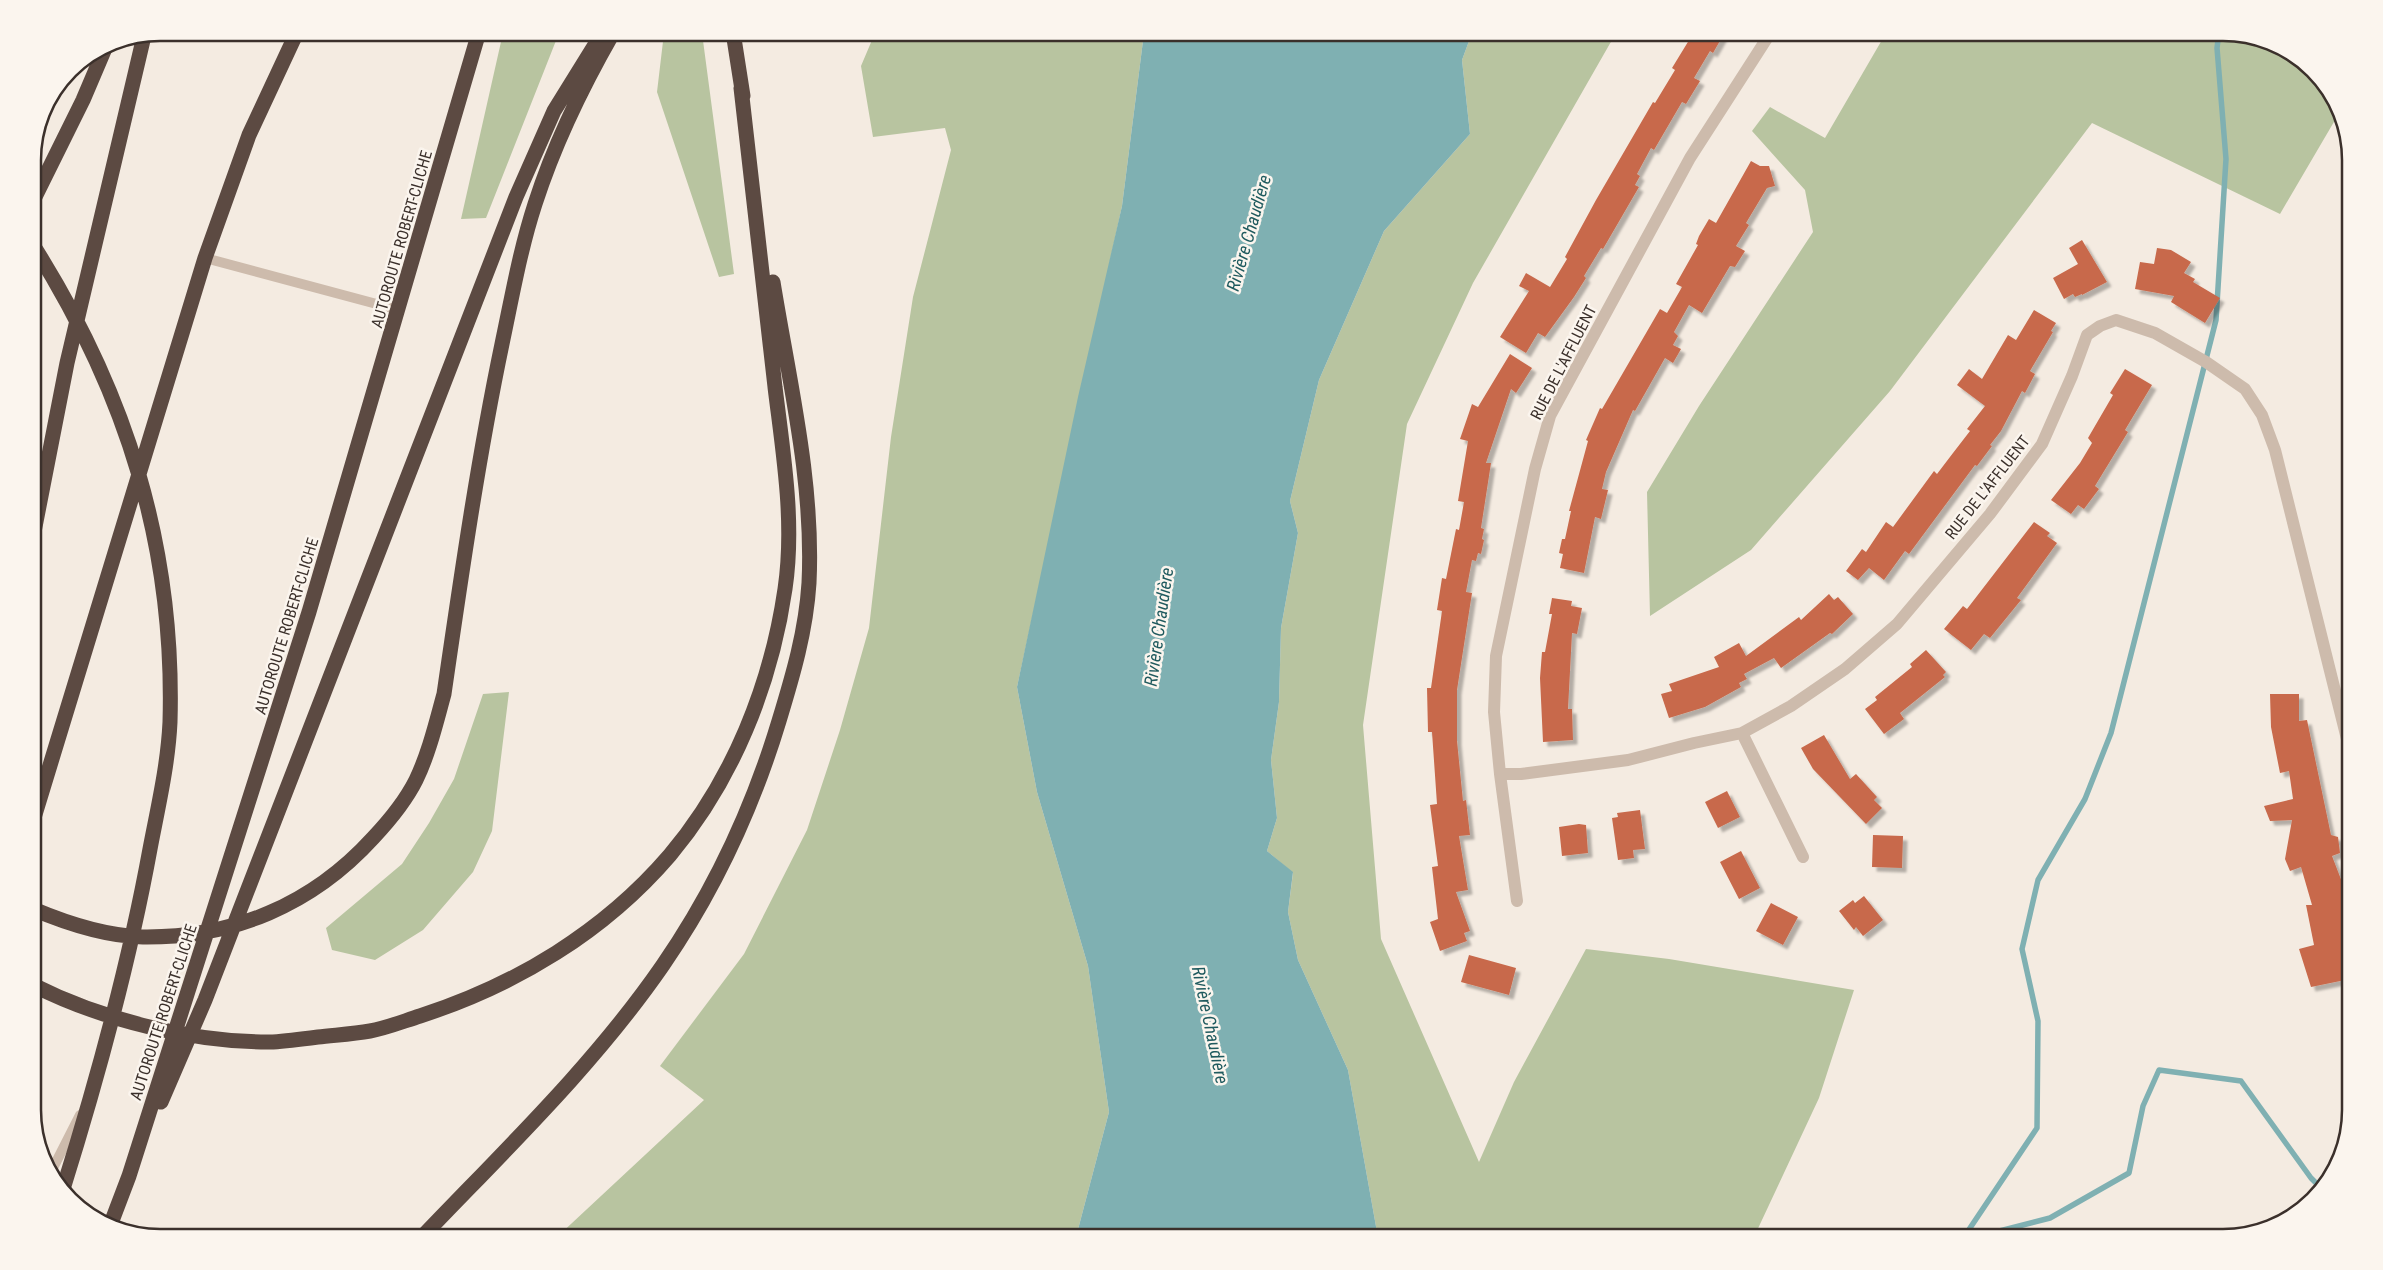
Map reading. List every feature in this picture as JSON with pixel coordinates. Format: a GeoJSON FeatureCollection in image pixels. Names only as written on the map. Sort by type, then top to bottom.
{"type":"FeatureCollection","features":[{"type":"Feature","properties":{"kind":"highway"},"geometry":{"type":"LineString","coordinates":[[42,792],[205,258],[249,135],[275,75],[292,42]]}},
{"type":"Feature","properties":{"kind":"highway","name":"AUTOROUTE ROBERT-CLICHE"},"geometry":{"type":"LineString","coordinates":[[113,1219],[129,1176],[309,612],[476,42]]}},
{"type":"Feature","properties":{"kind":"highway"},"geometry":{"type":"LineString","coordinates":[[129,1176],[205,1000],[516,197],[554,111],[597,42]]}},
{"type":"Feature","properties":{"kind":"highway"},"geometry":{"type":"LineString","coordinates":[[42,913],[57,919],[141,937],[179,935],[219,929],[255,919],[294,902],[334,877],[394,815],[416,780],[432,740],[444,694],[492,389],[521,253],[535,203],[563,132],[607,42]]}},
{"type":"Feature","properties":{"kind":"highway"},"geometry":{"type":"LineString","coordinates":[[430,1229],[587,1062],[663,964],[695,915],[747,811],[768,758],[798,656],[806,616],[809,582],[806,486],[734,42]]}},
{"type":"Feature","properties":{"kind":"highway"},"geometry":{"type":"LineString","coordinates":[[42,491],[67,362],[142,43]]}},
{"type":"Feature","properties":{"kind":"highway"},"geometry":{"type":"LineString","coordinates":[[42,183],[83,100],[101,57]]}},
{"type":"Feature","properties":{"kind":"highway"},"geometry":{"type":"LineString","coordinates":[[42,989],[97,1011],[153,1027],[203,1037],[273,1042],[372,1031],[465,1001],[537,966],[588,931],[636,892],[664,861],[703,811],[735,753],[759,698],[774,644],[786,586],[788,498],[741,88]]}},
{"type":"Feature","properties":{"kind":"highway"},"geometry":{"type":"LineString","coordinates":[[42,259],[60,288],[88,342],[112,395],[131,447],[153,523],[164,599],[169,670],[170,722],[165,770],[141,898],[95,1085],[65,1181]]}},
{"type":"Feature","properties":{"kind":"street","name":"RUE DE L'AFFLUENT"},"geometry":{"type":"LineString","coordinates":[[1518,901],[1500,774],[1494,712],[1496,656],[1535,469],[1550,416],[1690,158],[1765,41]]}},
{"type":"Feature","properties":{"kind":"street","name":"RUE DE L'AFFLUENT"},"geometry":{"type":"LineString","coordinates":[[1500,774],[1521,774],[1628,760],[1694,742],[1742,733],[1791,706],[1845,669],[1897,624],[1990,514],[2042,444],[2072,376],[2087,336],[2100,326],[2116,320],[2155,333],[2206,362],[2245,389],[2262,415],[2282,478],[2342,717]]}},
{"type":"Feature","properties":{"kind":"street"},"geometry":{"type":"LineString","coordinates":[[1742,733],[1803,857]]}},
{"type":"Feature","properties":{"kind":"lane"},"geometry":{"type":"LineString","coordinates":[[205,258],[398,310]]}},
{"type":"Feature","properties":{"kind":"lane"},"geometry":{"type":"LineString","coordinates":[[54,1165],[95,1085]]}},
{"type":"Feature","properties":{"kind":"green space"},"geometry":{"type":"Polygon","coordinates":[[[1469,41],[1611,41],[1473,283],[1407,424],[1363,725],[1381,939],[1479,1162],[1514,1082],[1586,949],[1669,959],[1854,990],[1819,1098],[1758,1229],[1376,1229],[1348,1070],[1298,960],[1288,912],[1293,873],[1267,851],[1277,818],[1271,760],[1279,702],[1281,628],[1298,533],[1290,501],[1319,380],[1384,231],[1470,134],[1462,60],[1469,41]]]}},
{"type":"Feature","properties":{"kind":"green space"},"geometry":{"type":"Polygon","coordinates":[[[1881,41],[2223,41],[2246,44],[2276,53],[2301,71],[2322,94],[2330,107],[2335,121],[2280,214],[2092,123],[1890,391],[1751,550],[1650,616],[1647,492],[1699,406],[1813,232],[1805,190],[1752,131],[1770,107],[1825,138],[1881,41]]]}},
{"type":"Feature","properties":{"kind":"green space"},"geometry":{"type":"Polygon","coordinates":[[[501,42],[556,42],[486,218],[461,219],[501,42]]]}},
{"type":"Feature","properties":{"kind":"green space"},"geometry":{"type":"Polygon","coordinates":[[[663,42],[703,42],[734,274],[719,277],[657,92],[663,42]]]}},
{"type":"Feature","properties":{"kind":"green space"},"geometry":{"type":"Polygon","coordinates":[[[871,42],[1143,42],[1122,206],[1017,687],[1037,792],[1088,966],[1109,1112],[1078,1229],[566,1229],[704,1100],[660,1066],[744,954],[807,830],[840,730],[869,628],[891,437],[913,297],[951,150],[945,128],[873,137],[861,66],[871,42]]]}},
{"type":"Feature","properties":{"kind":"green space"},"geometry":{"type":"Polygon","coordinates":[[[509,692],[492,831],[473,872],[423,930],[375,960],[332,950],[326,928],[402,864],[429,823],[454,779],[483,694],[509,692]]]}},
{"type":"Feature","properties":{"kind":"water","name":"Rivière Chaudière"},"geometry":{"type":"Polygon","coordinates":[[[1469,41],[1462,60],[1470,134],[1384,231],[1319,380],[1290,501],[1298,533],[1281,628],[1279,702],[1271,760],[1277,818],[1267,851],[1293,872],[1288,912],[1298,960],[1348,1070],[1376,1229],[1078,1229],[1109,1112],[1088,966],[1037,792],[1017,687],[1078,397],[1122,206],[1143,42],[1469,41]]]}},
{"type":"Feature","properties":{"kind":"building"},"geometry":{"type":"Polygon","coordinates":[[[1688,41],[1720,41],[1713,53],[1710,51],[1694,78],[1700,81],[1686,104],[1682,102],[1654,150],[1651,148],[1637,174],[1640,176],[1635,185],[1639,187],[1603,249],[1601,248],[1584,276],[1586,278],[1545,337],[1538,333],[1526,353],[1500,337],[1529,291],[1519,286],[1526,273],[1550,287],[1567,259],[1565,257],[1596,200],[1653,102],[1655,103],[1675,70],[1672,68],[1688,41]]]}},
{"type":"Feature","properties":{"kind":"building"},"geometry":{"type":"Polygon","coordinates":[[[1751,161],[1760,166],[1769,166],[1775,186],[1767,188],[1746,223],[1749,225],[1736,246],[1745,251],[1735,267],[1730,266],[1702,313],[1689,305],[1674,332],[1678,336],[1673,345],[1681,349],[1673,363],[1665,358],[1635,411],[1633,410],[1606,472],[1602,489],[1608,490],[1601,519],[1595,517],[1584,573],[1560,568],[1563,554],[1559,553],[1562,539],[1565,539],[1571,511],[1569,511],[1588,441],[1586,440],[1600,408],[1602,409],[1660,309],[1667,313],[1682,287],[1676,284],[1698,245],[1696,244],[1699,236],[1709,219],[1716,223],[1751,161]]]}},
{"type":"Feature","properties":{"kind":"building"},"geometry":{"type":"Polygon","coordinates":[[[2082,240],[2107,282],[2082,295],[2075,297],[2073,294],[2064,299],[2053,278],[2078,264],[2069,248],[2082,240]]]}},
{"type":"Feature","properties":{"kind":"building"},"geometry":{"type":"Polygon","coordinates":[[[2157,248],[2171,250],[2191,262],[2184,273],[2195,279],[2193,282],[2220,298],[2205,323],[2171,302],[2174,296],[2135,289],[2140,262],[2154,264],[2157,248]]]}},
{"type":"Feature","properties":{"kind":"building"},"geometry":{"type":"Polygon","coordinates":[[[2034,310],[2056,323],[2051,331],[2053,332],[2030,371],[2035,374],[2025,393],[2022,391],[2001,431],[1990,445],[1992,446],[1977,466],[1975,465],[1909,554],[1905,551],[1884,580],[1869,568],[1858,580],[1846,571],[1862,549],[1866,552],[1886,522],[1893,527],[1934,471],[1937,474],[1970,431],[1967,429],[1985,406],[1957,385],[1969,369],[1982,379],[2008,335],[2016,340],[2034,310]]]}},
{"type":"Feature","properties":{"kind":"building"},"geometry":{"type":"Polygon","coordinates":[[[1510,354],[1532,368],[1516,393],[1511,389],[1486,463],[1491,463],[1481,528],[1484,529],[1482,539],[1484,540],[1481,554],[1478,553],[1476,561],[1472,560],[1466,592],[1472,593],[1457,690],[1457,741],[1463,801],[1466,800],[1470,835],[1459,836],[1468,890],[1456,892],[1470,931],[1464,933],[1467,941],[1440,951],[1430,922],[1438,919],[1432,867],[1438,866],[1430,805],[1437,804],[1432,732],[1428,732],[1427,688],[1431,688],[1442,611],[1437,610],[1442,578],[1446,579],[1456,529],[1459,530],[1464,502],[1458,501],[1468,441],[1460,439],[1472,404],[1478,407],[1510,354]]]}},
{"type":"Feature","properties":{"kind":"building"},"geometry":{"type":"Polygon","coordinates":[[[2125,369],[2152,385],[2125,430],[2128,432],[2095,486],[2099,489],[2084,509],[2078,505],[2071,514],[2051,500],[2080,463],[2092,443],[2088,438],[2113,395],[2110,393],[2125,369]]]}},
{"type":"Feature","properties":{"kind":"building"},"geometry":{"type":"Polygon","coordinates":[[[2034,522],[2050,533],[2047,536],[2057,543],[2017,598],[2021,600],[1990,638],[1984,634],[1971,650],[1944,629],[1963,606],[1967,609],[2034,522]]]}},
{"type":"Feature","properties":{"kind":"building"},"geometry":{"type":"Polygon","coordinates":[[[1829,594],[1834,600],[1838,597],[1853,614],[1832,634],[1830,633],[1781,668],[1774,658],[1744,674],[1747,679],[1739,683],[1741,687],[1705,707],[1669,718],[1661,694],[1672,691],[1669,684],[1719,667],[1714,657],[1739,643],[1746,656],[1799,617],[1801,620],[1829,594]]]}},
{"type":"Feature","properties":{"kind":"building"},"geometry":{"type":"Polygon","coordinates":[[[1552,598],[1572,601],[1571,606],[1582,608],[1577,634],[1572,633],[1568,709],[1572,709],[1573,740],[1543,742],[1540,678],[1542,652],[1545,652],[1552,614],[1549,614],[1552,598]]]}},
{"type":"Feature","properties":{"kind":"building"},"geometry":{"type":"Polygon","coordinates":[[[1926,650],[1946,672],[1943,675],[1945,677],[1900,713],[1904,719],[1884,734],[1865,709],[1877,700],[1875,697],[1912,667],[1910,664],[1926,650]]]}},
{"type":"Feature","properties":{"kind":"building"},"geometry":{"type":"Polygon","coordinates":[[[2270,694],[2299,694],[2299,721],[2307,720],[2331,835],[2338,837],[2340,853],[2332,856],[2342,881],[2342,981],[2311,987],[2299,949],[2314,945],[2306,905],[2312,905],[2301,867],[2290,871],[2285,859],[2292,820],[2270,821],[2264,806],[2293,799],[2289,771],[2280,773],[2271,727],[2270,694]]]}},
{"type":"Feature","properties":{"kind":"building"},"geometry":{"type":"Polygon","coordinates":[[[1824,735],[1850,779],[1856,774],[1877,797],[1874,800],[1882,808],[1866,824],[1813,769],[1801,748],[1824,735]]]}},
{"type":"Feature","properties":{"kind":"building"},"geometry":{"type":"Polygon","coordinates":[[[1727,791],[1740,817],[1718,828],[1705,802],[1727,791]]]}},
{"type":"Feature","properties":{"kind":"building"},"geometry":{"type":"Polygon","coordinates":[[[1640,810],[1645,849],[1633,850],[1634,858],[1618,860],[1612,818],[1618,817],[1617,813],[1640,810]]]}},
{"type":"Feature","properties":{"kind":"building"},"geometry":{"type":"Polygon","coordinates":[[[1579,824],[1586,825],[1588,853],[1562,856],[1559,827],[1579,824]]]}},
{"type":"Feature","properties":{"kind":"building"},"geometry":{"type":"Polygon","coordinates":[[[1873,835],[1903,836],[1902,868],[1872,867],[1873,835]]]}},
{"type":"Feature","properties":{"kind":"building"},"geometry":{"type":"Polygon","coordinates":[[[1741,851],[1760,888],[1739,899],[1720,862],[1741,851]]]}},
{"type":"Feature","properties":{"kind":"building"},"geometry":{"type":"Polygon","coordinates":[[[1864,896],[1883,920],[1863,936],[1856,927],[1854,930],[1839,911],[1853,900],[1855,903],[1864,896]]]}},
{"type":"Feature","properties":{"kind":"building"},"geometry":{"type":"Polygon","coordinates":[[[1771,903],[1798,917],[1783,945],[1756,931],[1771,903]]]}},
{"type":"Feature","properties":{"kind":"building"},"geometry":{"type":"Polygon","coordinates":[[[1469,955],[1516,968],[1509,995],[1461,982],[1469,955]]]}},
{"type":"Feature","properties":{"kind":"waterway"},"geometry":{"type":"LineString","coordinates":[[1969,1229],[2037,1128],[2038,1021],[2022,949],[2038,880],[2085,799],[2111,733],[2216,320],[2226,159],[2218,41]]}},
{"type":"Feature","properties":{"kind":"waterway"},"geometry":{"type":"LineString","coordinates":[[2007,1229],[2050,1218],[2129,1173],[2143,1106],[2159,1070],[2241,1081],[2316,1183]]}}]}
